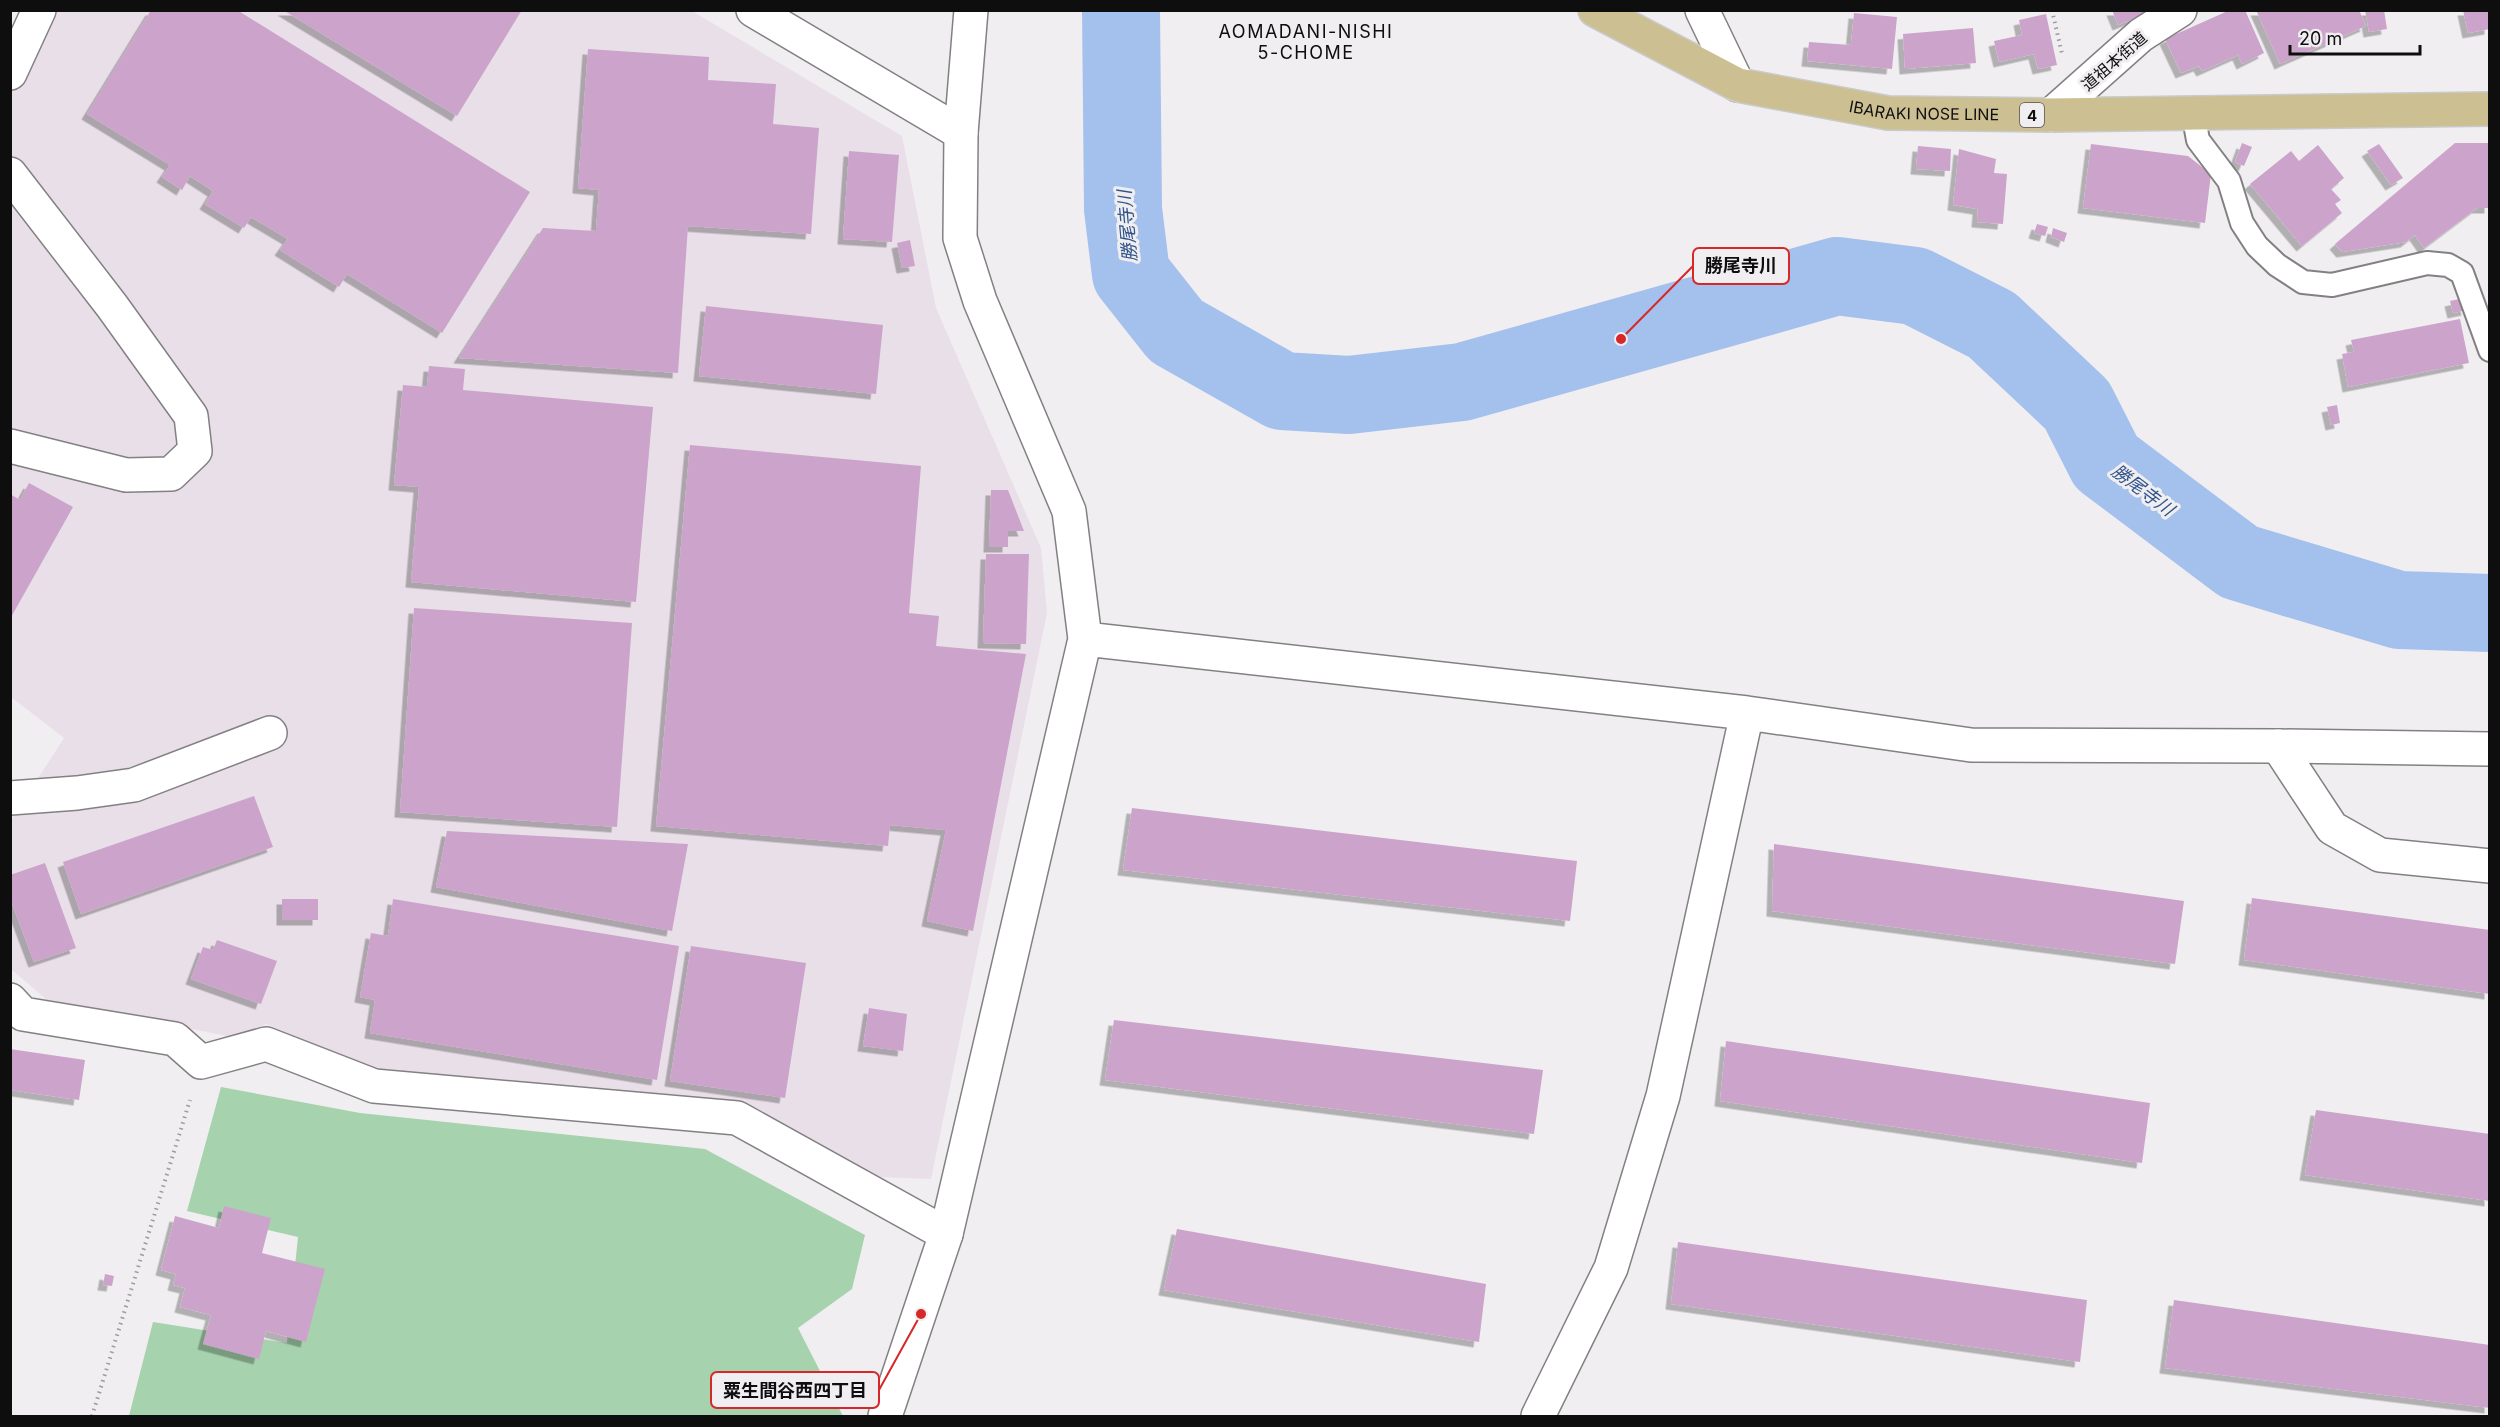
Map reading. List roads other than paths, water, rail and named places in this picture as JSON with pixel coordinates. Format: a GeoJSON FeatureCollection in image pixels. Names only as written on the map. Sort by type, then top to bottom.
{"type":"FeatureCollection","features":[{"type":"Feature","properties":{"kind":"main road","name":"IBARAKI NOSE LINE"},"geometry":{"type":"LineString","coordinates":[[1595,10],[1738,85],[1888,113],[2052,115],[2490,109]]}},
{"type":"Feature","properties":{"kind":"street"},"geometry":{"type":"LineString","coordinates":[[10,73],[39,10]]}},
{"type":"Feature","properties":{"kind":"street"},"geometry":{"type":"LineString","coordinates":[[753,10],[961,133]]}},
{"type":"Feature","properties":{"kind":"street"},"geometry":{"type":"LineString","coordinates":[[885,1416],[946,1234],[1085,639],[1069,511],[980,301],[960,238],[961,133],[971,10]]}},
{"type":"Feature","properties":{"kind":"street"},"geometry":{"type":"LineString","coordinates":[[1702,10],[1738,85]]}},
{"type":"Feature","properties":{"kind":"street","name":"道祖本街道"},"geometry":{"type":"LineString","coordinates":[[2052,115],[2141,35],[2180,10]]}},
{"type":"Feature","properties":{"kind":"street"},"geometry":{"type":"LineString","coordinates":[[10,174],[112,306],[191,416],[195,452],[171,474],[126,475],[10,446]]}},
{"type":"Feature","properties":{"kind":"street"},"geometry":{"type":"LineString","coordinates":[[1085,639],[1747,713],[1971,745],[2490,749]]}},
{"type":"Feature","properties":{"kind":"street"},"geometry":{"type":"LineString","coordinates":[[1538,1416],[1611,1268],[1663,1096],[1747,713]]}},
{"type":"Feature","properties":{"kind":"street"},"geometry":{"type":"LineString","coordinates":[[10,798],[77,793],[134,785],[270,733]]}},
{"type":"Feature","properties":{"kind":"street"},"geometry":{"type":"LineString","coordinates":[[2278,746],[2332,828],[2380,855],[2490,866]]}},
{"type":"Feature","properties":{"kind":"street"},"geometry":{"type":"LineString","coordinates":[[10,1000],[23,1014],[175,1039],[201,1062],[266,1044],[374,1086],[737,1118],[946,1234]]}},
{"type":"Feature","properties":{"kind":"lane"},"geometry":{"type":"LineString","coordinates":[[2193,113],[2199,140],[2229,181],[2242,223],[2257,246],[2277,265],[2303,282],[2332,285],[2427,263],[2448,265],[2462,273],[2490,350]]}},
{"type":"Feature","properties":{"kind":"waterway","name":"勝尾寺川"},"geometry":{"type":"LineString","coordinates":[[1121,10],[1123,209],[1131,274],[1176,331],[1282,391],[1349,395],[1462,382],[1837,276],[1915,286],[1992,325],[2077,405],[2106,462],[2239,562],[2399,610],[2490,613]]}},
{"type":"Feature","properties":{"kind":"place","name":"勝尾寺川"},"geometry":{"type":"Point","coordinates":[1621,339]}},
{"type":"Feature","properties":{"kind":"place","name":"粟生間谷西四丁目"},"geometry":{"type":"Point","coordinates":[921,1314]}},
{"type":"Feature","properties":{"kind":"district","name":"AOMADANI-NISHI 5-CHOME"},"geometry":{"type":"Point","coordinates":[1306,42]}}]}
